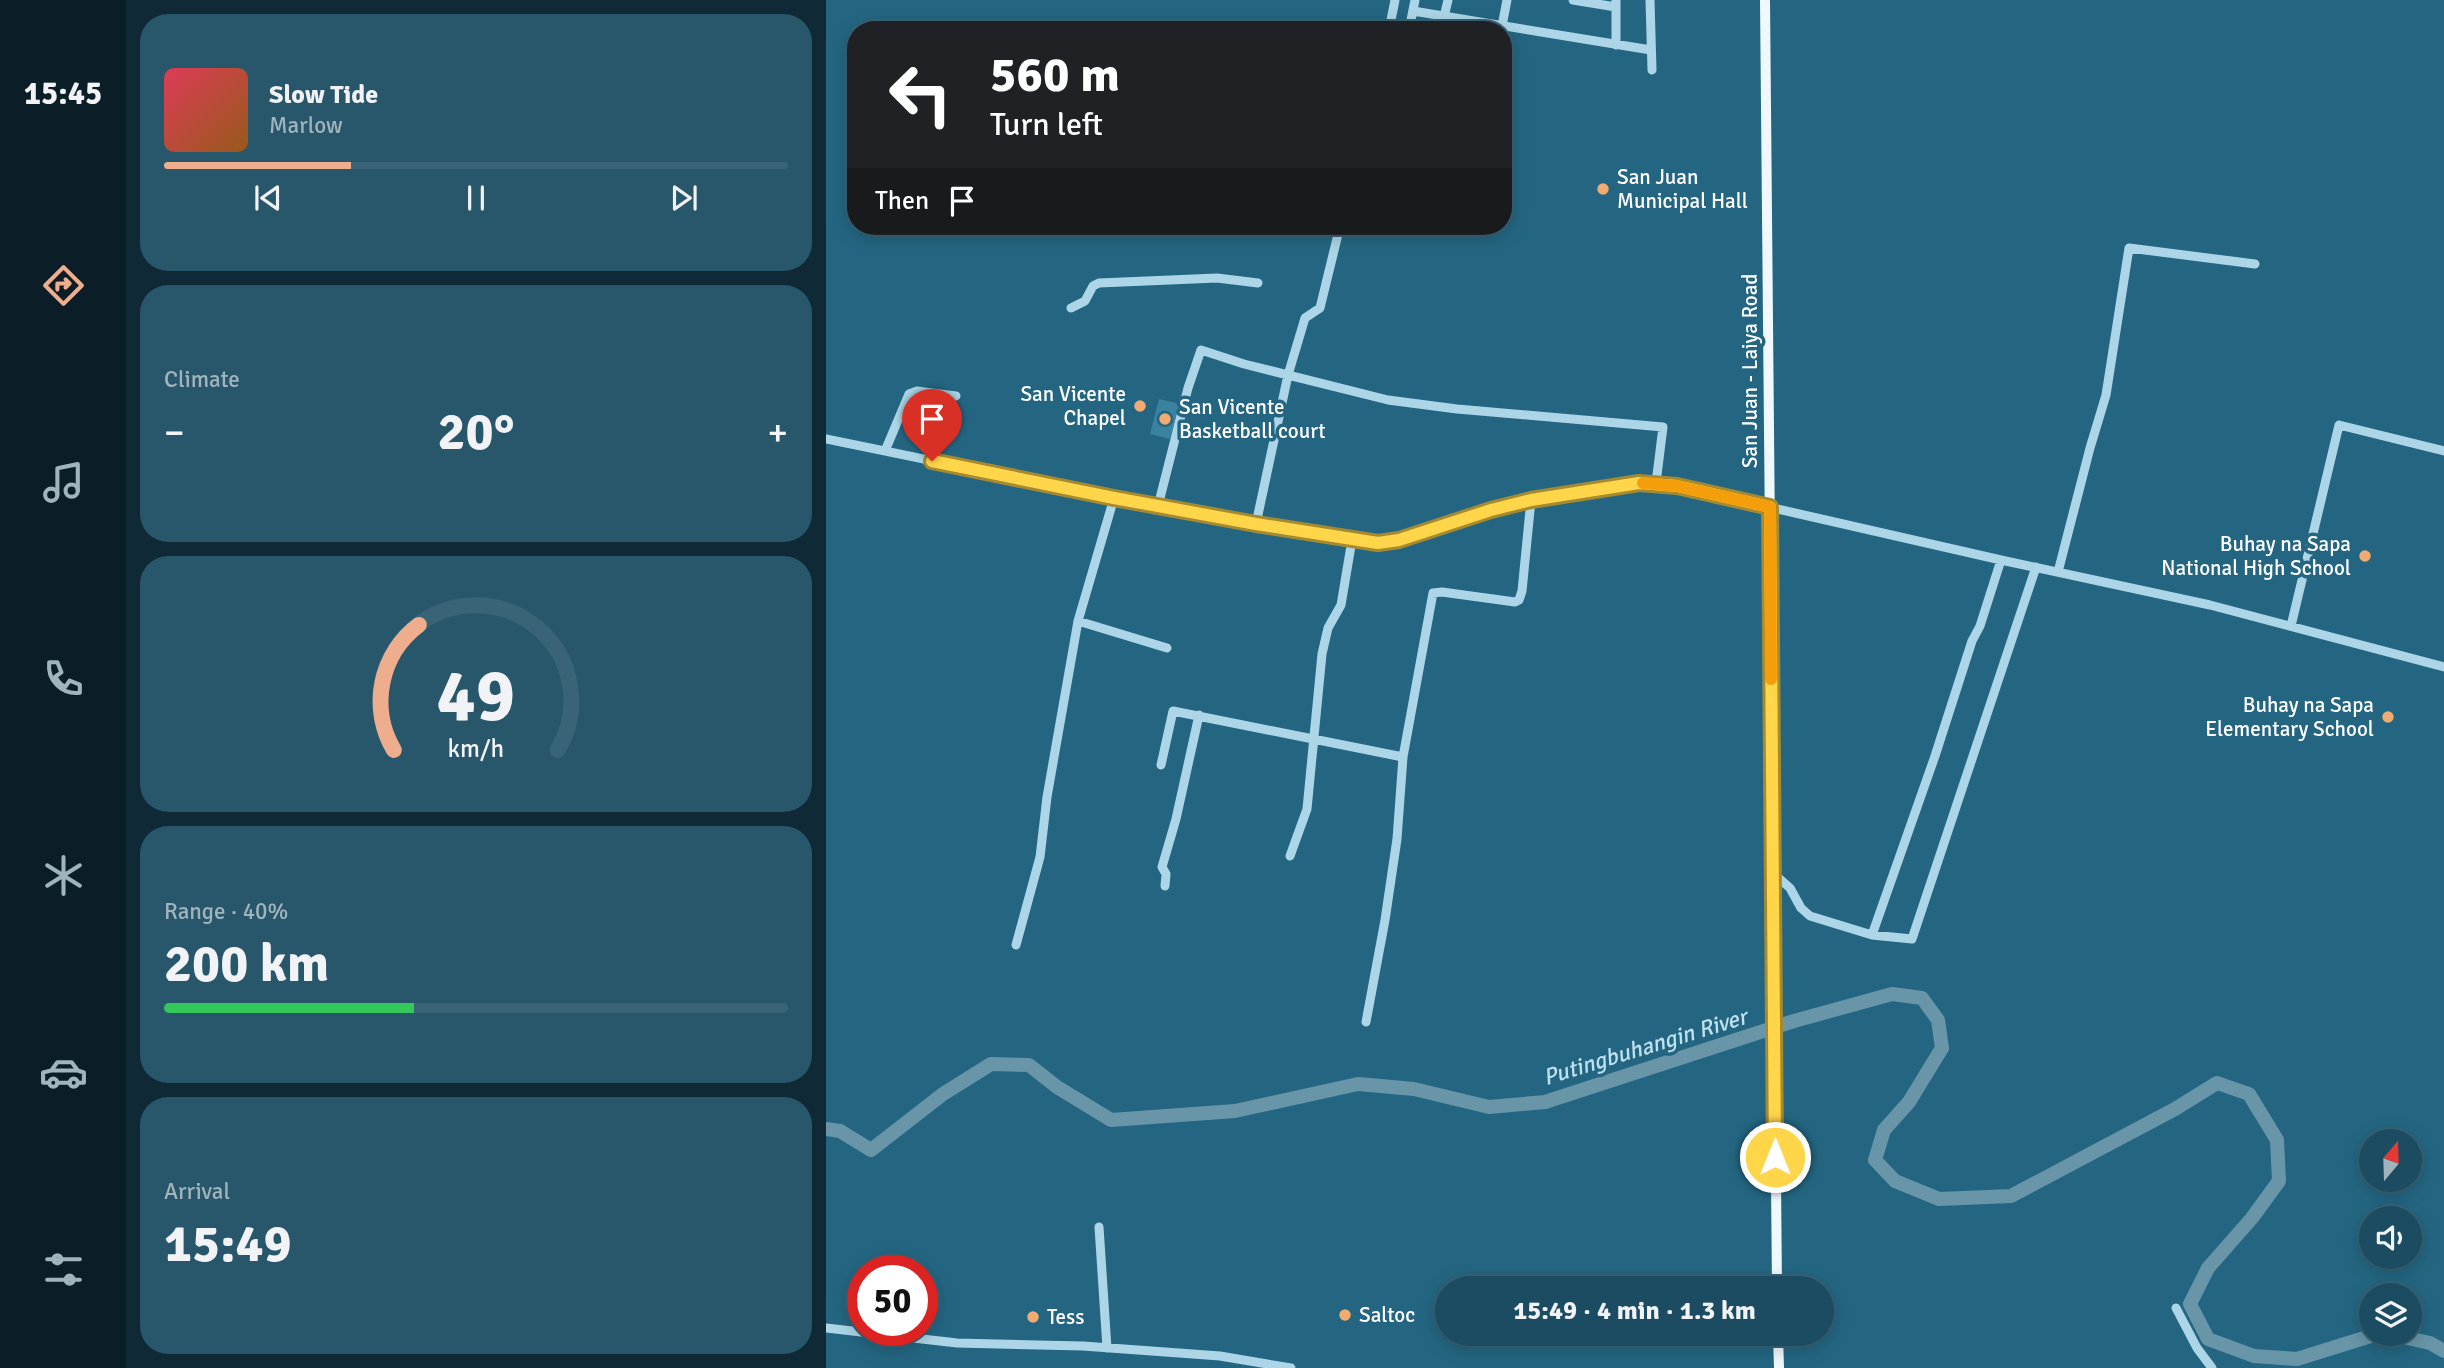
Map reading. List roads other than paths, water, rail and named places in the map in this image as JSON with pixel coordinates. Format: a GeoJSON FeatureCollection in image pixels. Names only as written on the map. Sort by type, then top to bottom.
{"type":"FeatureCollection","features":[{"type":"Feature","properties":{"kind":"main road","name":"San Juan - Laiya Road"},"geometry":{"type":"LineString","coordinates":[[1765,0],[1777,1276]]}},
{"type":"Feature","properties":{"kind":"main road"},"geometry":{"type":"LineString","coordinates":[[1778,1346],[1779,1368]]}},
{"type":"Feature","properties":{"kind":"street"},"geometry":{"type":"LineString","coordinates":[[1391,21],[1395,0]]}},
{"type":"Feature","properties":{"kind":"street"},"geometry":{"type":"LineString","coordinates":[[1411,21],[1415,0]]}},
{"type":"Feature","properties":{"kind":"street"},"geometry":{"type":"LineString","coordinates":[[1444,16],[1448,0]]}},
{"type":"Feature","properties":{"kind":"street"},"geometry":{"type":"LineString","coordinates":[[1503,21],[1507,0]]}},
{"type":"Feature","properties":{"kind":"street"},"geometry":{"type":"LineString","coordinates":[[1573,0],[1616,4],[1616,45]]}},
{"type":"Feature","properties":{"kind":"street"},"geometry":{"type":"LineString","coordinates":[[1650,0],[1652,70]]}},
{"type":"Feature","properties":{"kind":"street"},"geometry":{"type":"LineString","coordinates":[[1413,11],[1473,21]]}},
{"type":"Feature","properties":{"kind":"street"},"geometry":{"type":"LineString","coordinates":[[1512,28],[1651,50]]}},
{"type":"Feature","properties":{"kind":"street"},"geometry":{"type":"LineString","coordinates":[[1256,524],[1288,375],[1306,318],[1320,308],[1338,235]]}},
{"type":"Feature","properties":{"kind":"street"},"geometry":{"type":"LineString","coordinates":[[2058,572],[2106,395],[2129,248],[2255,264]]}},
{"type":"Feature","properties":{"kind":"street"},"geometry":{"type":"LineString","coordinates":[[1071,308],[1085,301],[1093,286],[1099,283],[1217,278],[1258,283]]}},
{"type":"Feature","properties":{"kind":"street"},"geometry":{"type":"LineString","coordinates":[[1158,506],[1200,350],[1388,400],[1457,409],[1663,427],[1656,483]]}},
{"type":"Feature","properties":{"kind":"street"},"geometry":{"type":"LineString","coordinates":[[885,451],[909,394],[917,391],[956,396]]}},
{"type":"Feature","properties":{"kind":"street"},"geometry":{"type":"LineString","coordinates":[[2291,626],[2340,425],[2444,451]]}},
{"type":"Feature","properties":{"kind":"street"},"geometry":{"type":"LineString","coordinates":[[826,439],[1114,498],[1378,543],[1399,540],[1531,500],[1639,483],[1656,483],[2210,605],[2444,667]]}},
{"type":"Feature","properties":{"kind":"street"},"geometry":{"type":"LineString","coordinates":[[1016,945],[1040,857],[1047,797],[1078,621],[1114,498]]}},
{"type":"Feature","properties":{"kind":"street"},"geometry":{"type":"LineString","coordinates":[[1366,1022],[1397,839],[1403,757],[1433,593],[1515,602],[1519,600],[1531,500]]}},
{"type":"Feature","properties":{"kind":"street"},"geometry":{"type":"LineString","coordinates":[[1290,856],[1307,809],[1322,654],[1328,628],[1341,605],[1352,540]]}},
{"type":"Feature","properties":{"kind":"street"},"geometry":{"type":"LineString","coordinates":[[1872,935],[2001,560]]}},
{"type":"Feature","properties":{"kind":"street"},"geometry":{"type":"LineString","coordinates":[[1773,873],[1790,888],[1801,908],[1810,916],[1872,935],[1912,939],[2036,567]]}},
{"type":"Feature","properties":{"kind":"street"},"geometry":{"type":"LineString","coordinates":[[1078,621],[1167,648]]}},
{"type":"Feature","properties":{"kind":"street"},"geometry":{"type":"LineString","coordinates":[[1161,765],[1173,710],[1403,757]]}},
{"type":"Feature","properties":{"kind":"street"},"geometry":{"type":"LineString","coordinates":[[1165,886],[1166,874],[1162,867],[1176,819],[1199,715]]}},
{"type":"Feature","properties":{"kind":"street"},"geometry":{"type":"LineString","coordinates":[[1099,1227],[1107,1348]]}},
{"type":"Feature","properties":{"kind":"street"},"geometry":{"type":"LineString","coordinates":[[2176,1308],[2197,1348],[2212,1368]]}},
{"type":"Feature","properties":{"kind":"street"},"geometry":{"type":"LineString","coordinates":[[826,1328],[957,1343],[1107,1348],[1220,1356],[1291,1368]]}},
{"type":"Feature","properties":{"kind":"waterway","name":"Putingbuhangin River"},"geometry":{"type":"LineString","coordinates":[[826,1129],[840,1131],[871,1150],[943,1094],[991,1064],[1029,1065],[1057,1087],[1111,1120],[1235,1111],[1358,1084],[1414,1089],[1489,1107],[1545,1102],[1794,1021],[1892,994],[1922,998],[1938,1020],[1942,1048],[1909,1102],[1884,1130],[1875,1160],[1895,1181],[1939,1199],[2011,1196],[2175,1109],[2217,1083],[2249,1094],[2277,1140],[2279,1181],[2252,1218],[2208,1268],[2190,1304],[2208,1339],[2254,1356],[2297,1359],[2359,1340]]}},
{"type":"Feature","properties":{"kind":"waterway","name":"Putingbuhangin River"},"geometry":{"type":"LineString","coordinates":[[2422,1341],[2444,1351]]}},
{"type":"Feature","properties":{"kind":"place","name":"San Juan Municipal Hall"},"geometry":{"type":"Point","coordinates":[1603,189]}},
{"type":"Feature","properties":{"kind":"place","name":"San Vicente Chapel"},"geometry":{"type":"Point","coordinates":[1140,406]}},
{"type":"Feature","properties":{"kind":"place","name":"San Vicente Basketball court"},"geometry":{"type":"Point","coordinates":[1165,419]}},
{"type":"Feature","properties":{"kind":"place","name":"Buhay na Sapa National High School"},"geometry":{"type":"Point","coordinates":[2365,556]}},
{"type":"Feature","properties":{"kind":"place","name":"Buhay na Sapa Elementary School"},"geometry":{"type":"Point","coordinates":[2388,717]}},
{"type":"Feature","properties":{"kind":"place","name":"Saltoc"},"geometry":{"type":"Point","coordinates":[1345,1315]}},
{"type":"Feature","properties":{"kind":"place","name":"Tess"},"geometry":{"type":"Point","coordinates":[1033,1317]}}]}
